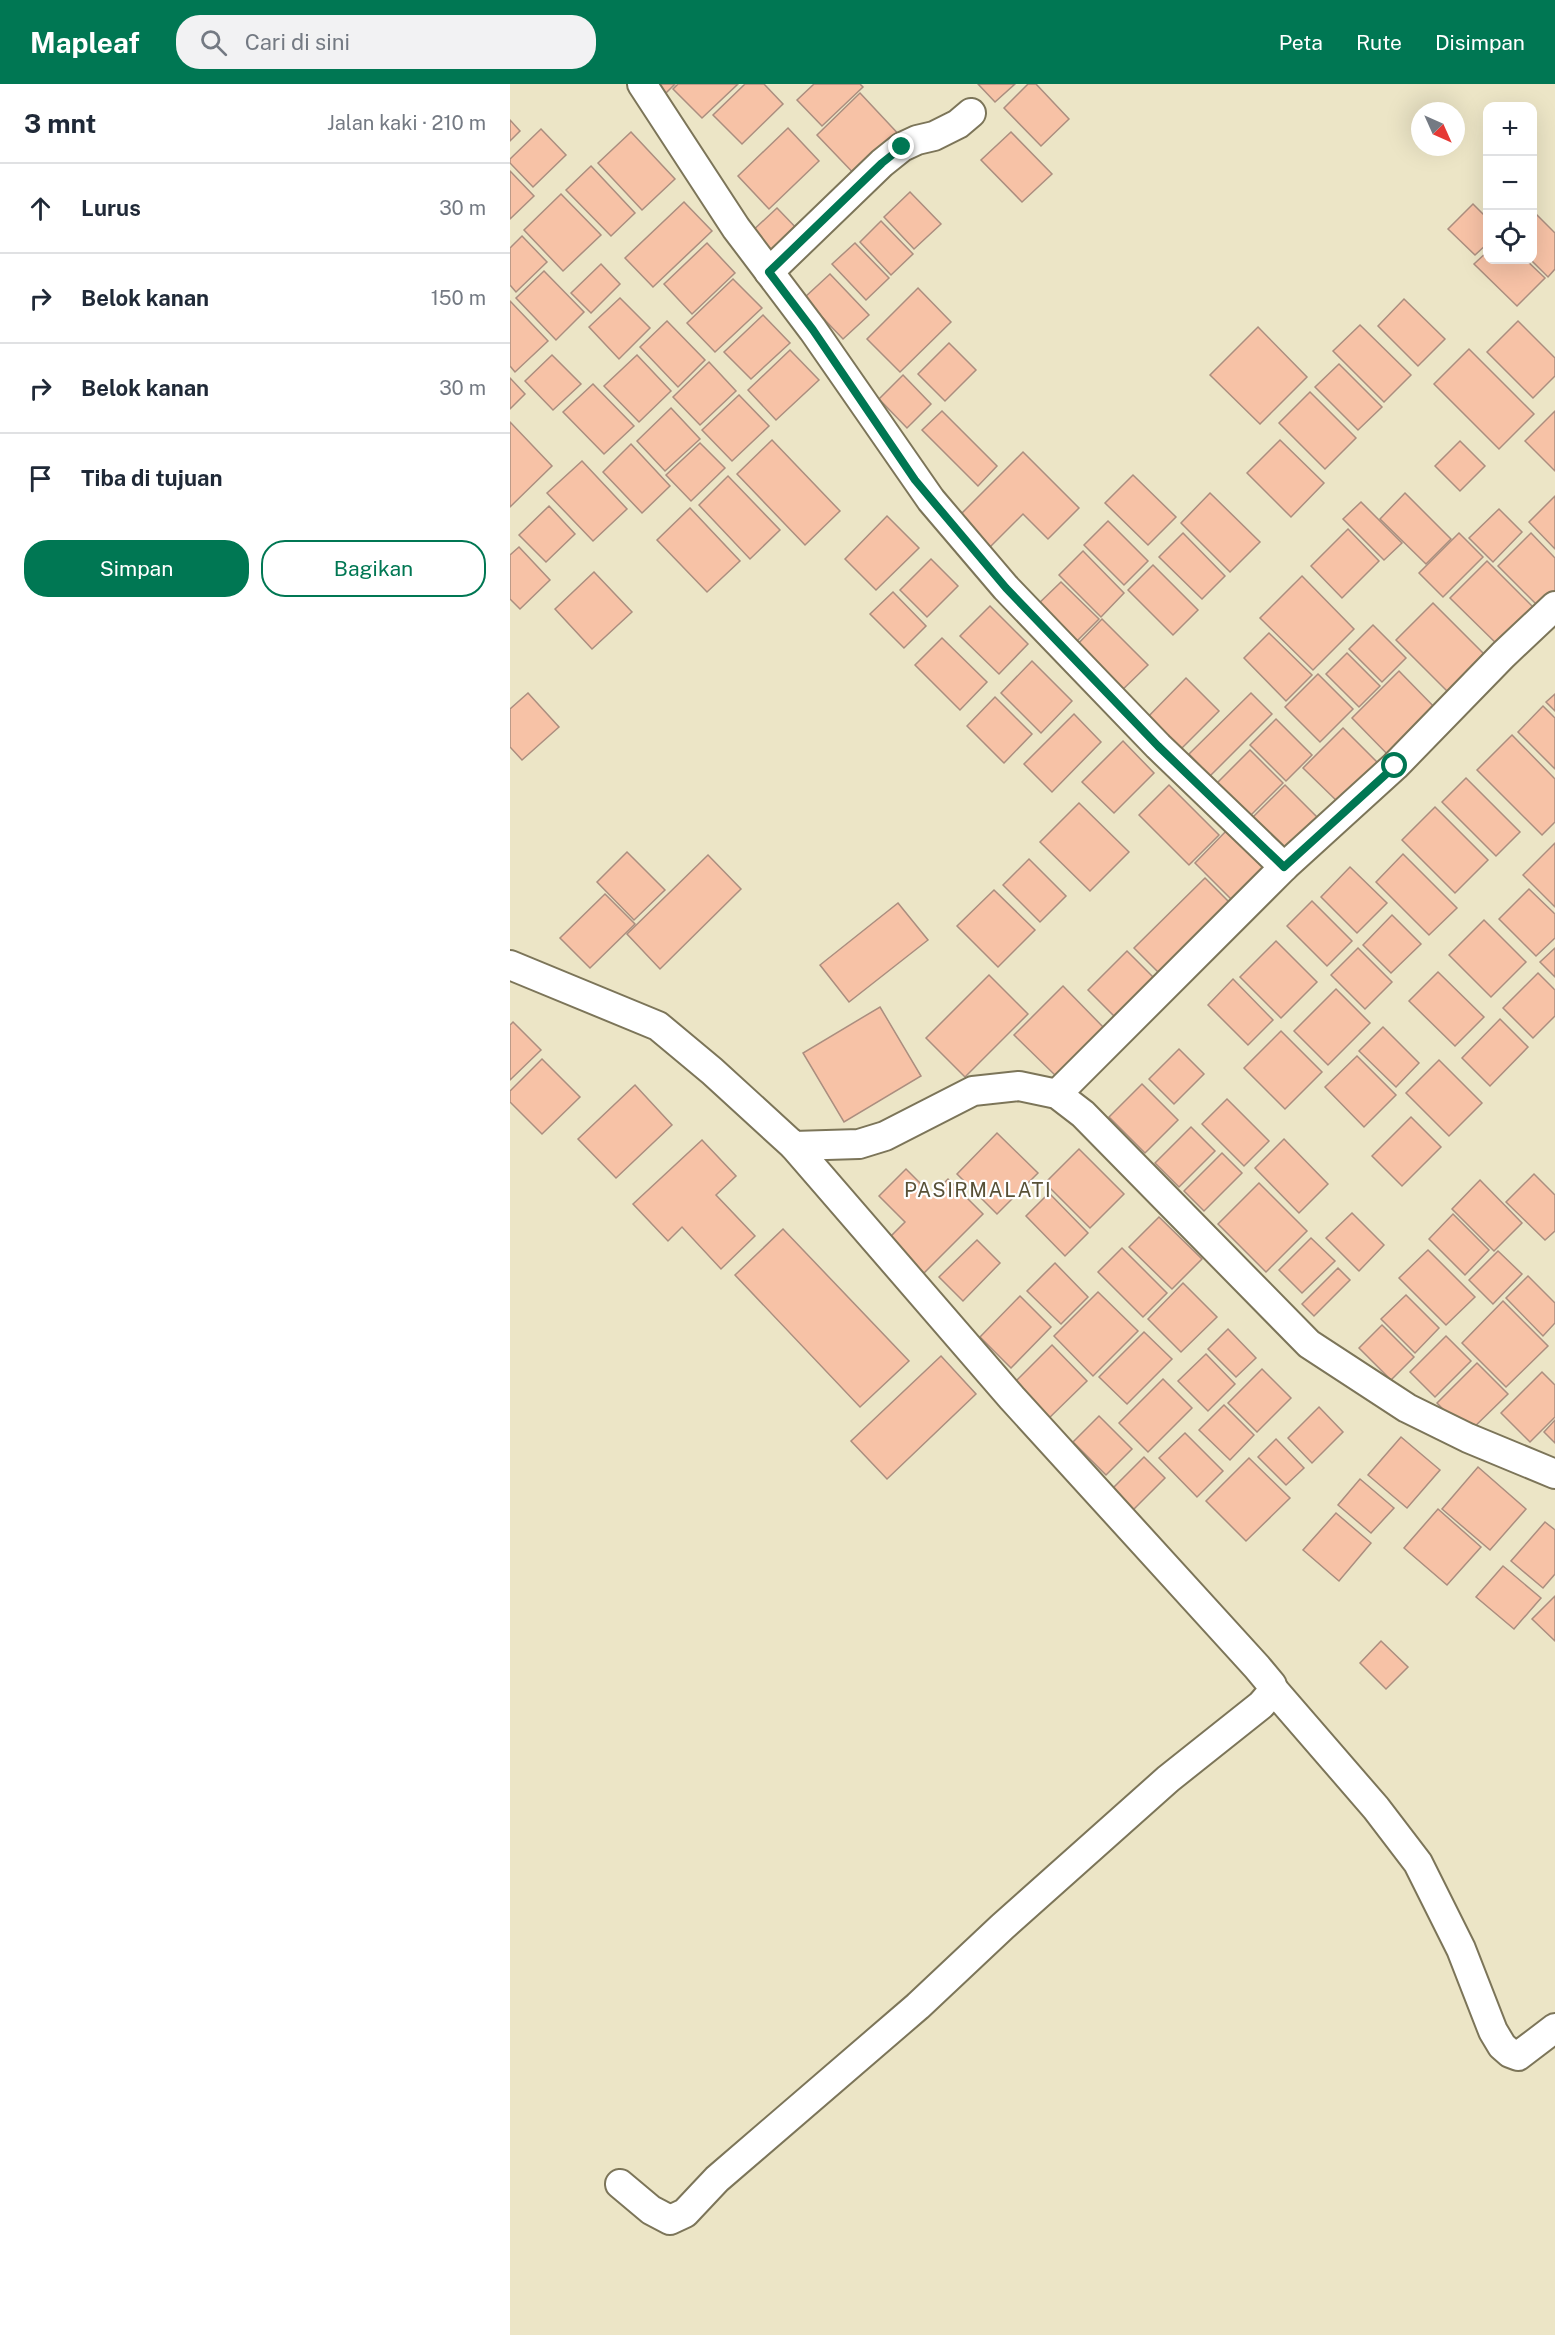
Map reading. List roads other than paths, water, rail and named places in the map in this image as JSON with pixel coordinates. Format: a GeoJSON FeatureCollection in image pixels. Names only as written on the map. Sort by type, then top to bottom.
{"type":"FeatureCollection","features":[{"type":"Feature","properties":{"kind":"street"},"geometry":{"type":"LineString","coordinates":[[642,84],[736,228],[813,330],[915,480],[1006,588],[1158,746],[1284,867]]}},
{"type":"Feature","properties":{"kind":"street"},"geometry":{"type":"LineString","coordinates":[[769,272],[882,163],[902,147],[942,132],[958,124],[971,113]]}},
{"type":"Feature","properties":{"kind":"street"},"geometry":{"type":"LineString","coordinates":[[1057,1094],[1284,867],[1395,766],[1555,606]]}},
{"type":"Feature","properties":{"kind":"street"},"geometry":{"type":"LineString","coordinates":[[510,965],[658,1026],[712,1071],[794,1146],[1012,1398],[1269,1680],[1273,1689],[1376,1808],[1418,1863],[1461,1949],[1493,2031],[1502,2046],[1518,2056],[1555,2028]]}},
{"type":"Feature","properties":{"kind":"street"},"geometry":{"type":"LineString","coordinates":[[794,1146],[859,1144],[885,1136],[974,1091],[1019,1086],[1057,1094],[1083,1114],[1309,1344],[1407,1408],[1468,1438],[1555,1474]]}},
{"type":"Feature","properties":{"kind":"street"},"geometry":{"type":"LineString","coordinates":[[620,2184],[651,2210],[669,2220],[685,2213],[717,2179],[918,2006],[1002,1927],[1168,1779],[1262,1705],[1273,1689]]}},
{"type":"Feature","properties":{"kind":"district","name":"PASIRMALATI"},"geometry":{"type":"Point","coordinates":[978,1190]}}]}
